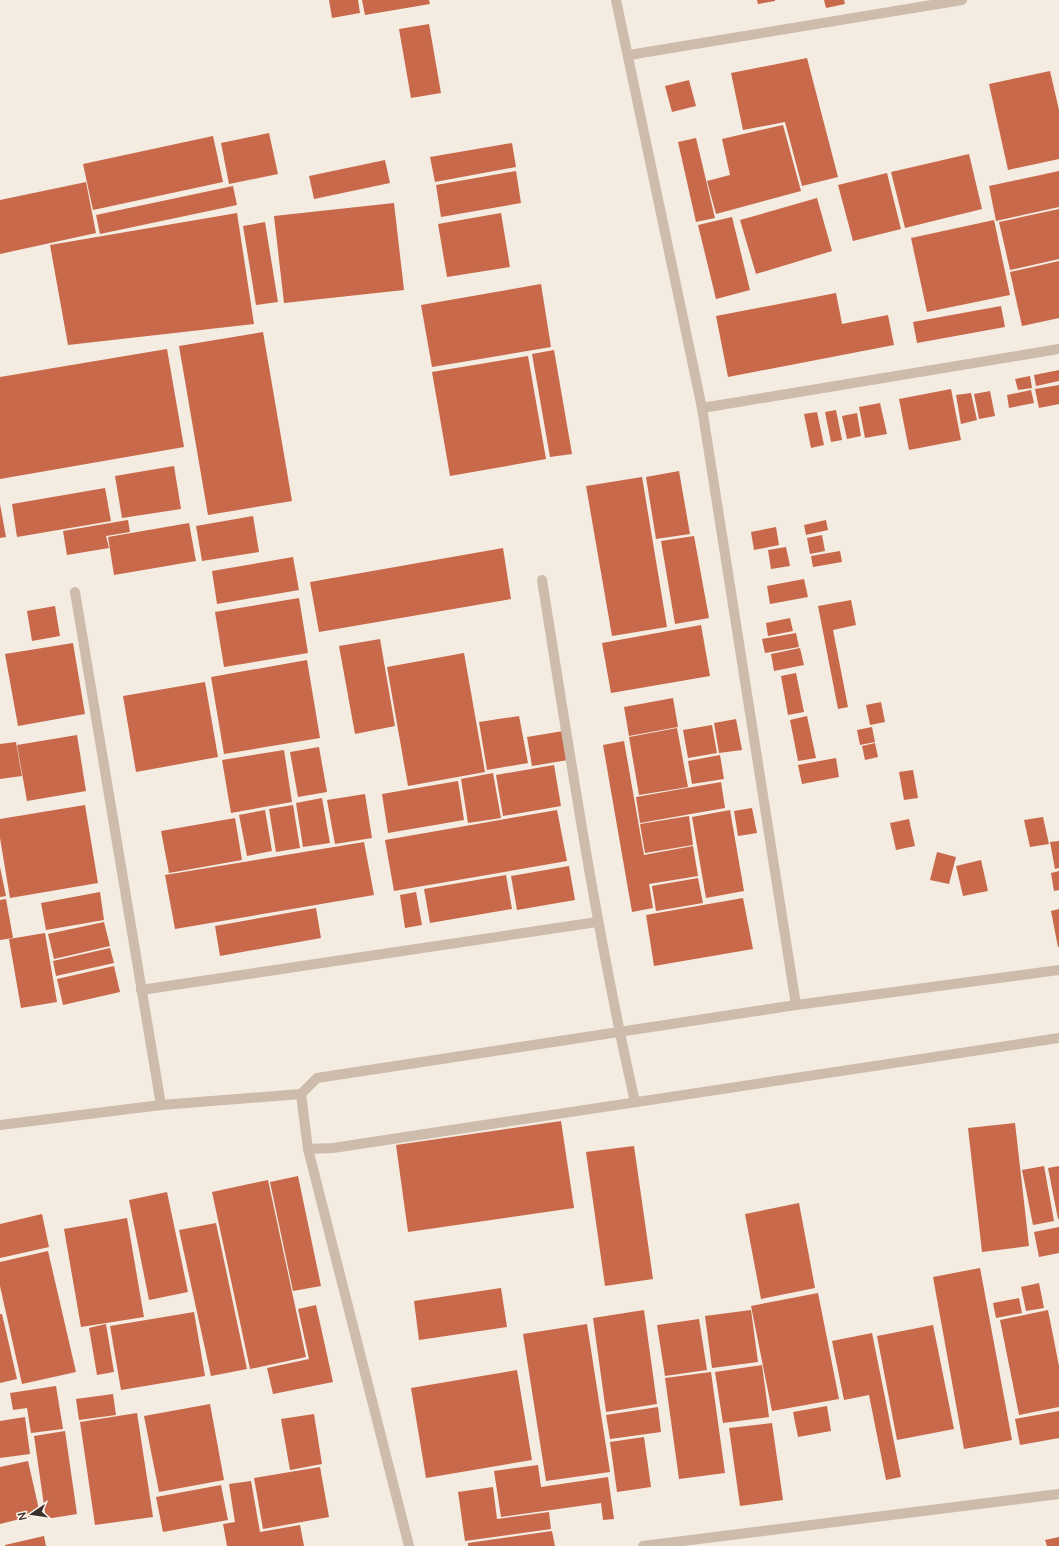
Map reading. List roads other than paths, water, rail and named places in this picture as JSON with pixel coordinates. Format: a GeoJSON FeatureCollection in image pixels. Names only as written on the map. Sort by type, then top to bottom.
{"type":"FeatureCollection","features":[{"type":"Feature","properties":{"kind":"street"},"geometry":{"type":"LineString","coordinates":[[616,0],[629,55],[702,408],[796,1005]]}},
{"type":"Feature","properties":{"kind":"street"},"geometry":{"type":"LineString","coordinates":[[629,55],[962,0]]}},
{"type":"Feature","properties":{"kind":"street"},"geometry":{"type":"LineString","coordinates":[[702,408],[1059,349]]}},
{"type":"Feature","properties":{"kind":"street"},"geometry":{"type":"LineString","coordinates":[[542,580],[597,922],[635,1102]]}},
{"type":"Feature","properties":{"kind":"street"},"geometry":{"type":"LineString","coordinates":[[75,592],[161,1105]]}},
{"type":"Feature","properties":{"kind":"street"},"geometry":{"type":"LineString","coordinates":[[141,990],[597,922]]}},
{"type":"Feature","properties":{"kind":"street"},"geometry":{"type":"LineString","coordinates":[[0,1125],[161,1105],[301,1094],[317,1078],[796,1005],[1059,970]]}},
{"type":"Feature","properties":{"kind":"street"},"geometry":{"type":"LineString","coordinates":[[308,1149],[341,1146],[1059,1038]]}},
{"type":"Feature","properties":{"kind":"street"},"geometry":{"type":"LineString","coordinates":[[301,1094],[308,1149],[409,1546]]}},
{"type":"Feature","properties":{"kind":"street"},"geometry":{"type":"LineString","coordinates":[[643,1546],[1059,1494]]}}]}
